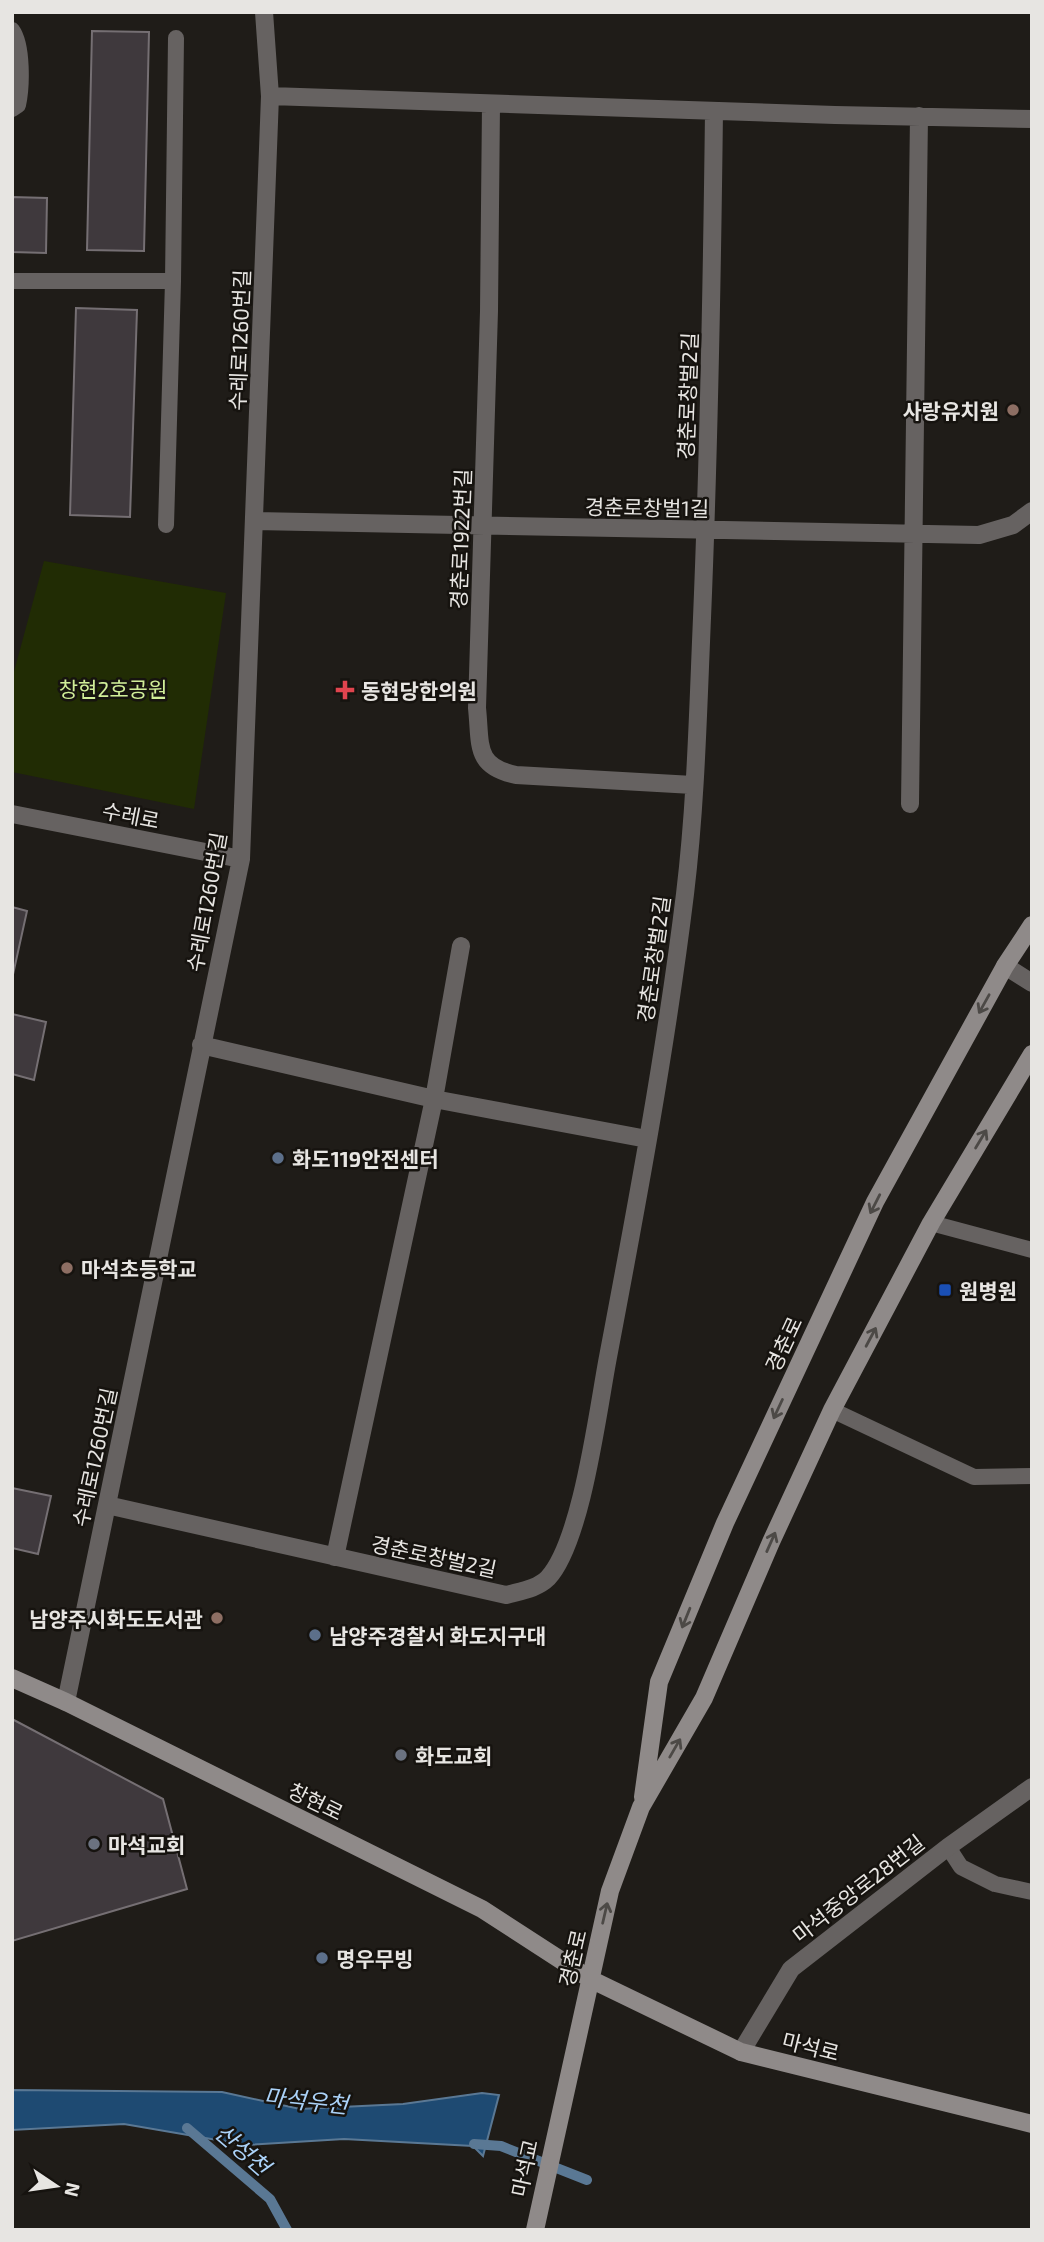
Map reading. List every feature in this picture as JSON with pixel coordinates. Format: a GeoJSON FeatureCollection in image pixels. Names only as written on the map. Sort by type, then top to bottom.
{"type":"FeatureCollection","features":[{"type":"Feature","properties":{"kind":"street","name":"수레로1260번길"},"geometry":{"type":"LineString","coordinates":[[66,1702],[241,859],[270,96],[264,12]]}},
{"type":"Feature","properties":{"kind":"street"},"geometry":{"type":"LineString","coordinates":[[270,96],[1032,119]]}},
{"type":"Feature","properties":{"kind":"street","name":"경춘로1922번길"},"geometry":{"type":"LineString","coordinates":[[491,104],[489,311],[478,708],[481,754],[495,771],[516,775],[693,785]]}},
{"type":"Feature","properties":{"kind":"street","name":"경춘로창벌2길"},"geometry":{"type":"LineString","coordinates":[[107,1505],[506,1595],[531,1588],[548,1578],[563,1551],[575,1520],[583,1485],[667,1024],[684,904],[706,531],[714,111]]}},
{"type":"Feature","properties":{"kind":"street"},"geometry":{"type":"LineString","coordinates":[[910,804],[919,116]]}},
{"type":"Feature","properties":{"kind":"street","name":"경춘로창벌1길"},"geometry":{"type":"LineString","coordinates":[[254,521],[979,535],[1013,525],[1032,511]]}},
{"type":"Feature","properties":{"kind":"street","name":"수레로"},"geometry":{"type":"LineString","coordinates":[[12,814],[241,859]]}},
{"type":"Feature","properties":{"kind":"street","name":"경춘로"},"geometry":{"type":"LineString","coordinates":[[641,1807],[659,1682],[724,1523],[875,1202],[1005,966],[1032,925]]}},
{"type":"Feature","properties":{"kind":"street"},"geometry":{"type":"LineString","coordinates":[[335,1557],[435,1099],[461,946]]}},
{"type":"Feature","properties":{"kind":"street"},"geometry":{"type":"LineString","coordinates":[[1005,966],[1032,984]]}},
{"type":"Feature","properties":{"kind":"street"},"geometry":{"type":"LineString","coordinates":[[201,1045],[435,1099],[647,1139]]}},
{"type":"Feature","properties":{"kind":"street","name":"경춘로"},"geometry":{"type":"LineString","coordinates":[[557,2121],[610,1891],[641,1807],[704,1698],[771,1542],[832,1410],[931,1223],[1032,1054]]}},
{"type":"Feature","properties":{"kind":"street","name":"창현로"},"geometry":{"type":"LineString","coordinates":[[12,1678],[66,1702],[482,1909],[590,1979]]}},
{"type":"Feature","properties":{"kind":"street","name":"마석중앙로28번길"},"geometry":{"type":"LineString","coordinates":[[741,2052],[791,1969],[948,1847],[1032,1787]]}},
{"type":"Feature","properties":{"kind":"street","name":"마석로"},"geometry":{"type":"LineString","coordinates":[[590,1979],[741,2052],[1032,2124]]}},
{"type":"Feature","properties":{"kind":"street","name":"마석교"},"geometry":{"type":"LineString","coordinates":[[535,2227],[557,2121]]}},
{"type":"Feature","properties":{"kind":"lane"},"geometry":{"type":"LineString","coordinates":[[12,30],[18,39],[21,94],[18,105],[12,109]]}},
{"type":"Feature","properties":{"kind":"lane"},"geometry":{"type":"LineString","coordinates":[[166,525],[176,38]]}},
{"type":"Feature","properties":{"kind":"lane"},"geometry":{"type":"LineString","coordinates":[[12,281],[173,281]]}},
{"type":"Feature","properties":{"kind":"lane"},"geometry":{"type":"LineString","coordinates":[[931,1223],[1032,1250]]}},
{"type":"Feature","properties":{"kind":"lane"},"geometry":{"type":"LineString","coordinates":[[832,1410],[974,1478],[1032,1476]]}},
{"type":"Feature","properties":{"kind":"lane"},"geometry":{"type":"LineString","coordinates":[[948,1847],[961,1867],[995,1884],[1032,1892]]}},
{"type":"Feature","properties":{"kind":"green space","name":"창현2호공원"},"geometry":{"type":"Polygon","coordinates":[[[44,561],[226,593],[194,809],[12,772],[12,679],[44,561]]]}},
{"type":"Feature","properties":{"kind":"water"},"geometry":{"type":"Polygon","coordinates":[[[12,2090],[222,2092],[300,2109],[403,2104],[482,2093],[499,2095],[483,2156],[473,2146],[344,2139],[246,2145],[124,2124],[12,2130],[12,2090]]]}},
{"type":"Feature","properties":{"kind":"building"},"geometry":{"type":"Polygon","coordinates":[[[92,31],[149,32],[144,251],[87,250],[92,31]]]}},
{"type":"Feature","properties":{"kind":"building"},"geometry":{"type":"Polygon","coordinates":[[[12,197],[47,198],[46,253],[12,252],[12,197]]]}},
{"type":"Feature","properties":{"kind":"building"},"geometry":{"type":"Polygon","coordinates":[[[76,308],[137,310],[130,517],[70,515],[76,308]]]}},
{"type":"Feature","properties":{"kind":"building"},"geometry":{"type":"Polygon","coordinates":[[[12,907],[27,911],[12,979],[12,907]]]}},
{"type":"Feature","properties":{"kind":"building"},"geometry":{"type":"Polygon","coordinates":[[[12,1014],[46,1022],[34,1080],[12,1074],[12,1014]]]}},
{"type":"Feature","properties":{"kind":"building"},"geometry":{"type":"Polygon","coordinates":[[[12,1488],[51,1496],[38,1554],[12,1548],[12,1488]]]}},
{"type":"Feature","properties":{"kind":"building","name":"마석교회"},"geometry":{"type":"Polygon","coordinates":[[[12,1719],[163,1799],[187,1889],[12,1941],[12,1719]]]}},
{"type":"Feature","properties":{"kind":"waterway","name":"산성천"},"geometry":{"type":"LineString","coordinates":[[187,2128],[270,2199],[287,2230]]}},
{"type":"Feature","properties":{"kind":"waterway","name":"마석우천"},"geometry":{"type":"LineString","coordinates":[[474,2144],[501,2146],[587,2180]]}},
{"type":"Feature","properties":{"kind":"place","name":"사랑유치원"},"geometry":{"type":"Point","coordinates":[1013,410]}},
{"type":"Feature","properties":{"kind":"place","name":"동현당한의원"},"geometry":{"type":"Point","coordinates":[345,690]}},
{"type":"Feature","properties":{"kind":"place","name":"화도119안전센터"},"geometry":{"type":"Point","coordinates":[278,1158]}},
{"type":"Feature","properties":{"kind":"place","name":"마석초등학교"},"geometry":{"type":"Point","coordinates":[67,1268]}},
{"type":"Feature","properties":{"kind":"place","name":"원병원"},"geometry":{"type":"Point","coordinates":[945,1290]}},
{"type":"Feature","properties":{"kind":"place","name":"남양주시화도도서관"},"geometry":{"type":"Point","coordinates":[217,1618]}},
{"type":"Feature","properties":{"kind":"place","name":"남양주경찰서 화도지구대"},"geometry":{"type":"Point","coordinates":[315,1635]}},
{"type":"Feature","properties":{"kind":"place","name":"화도교회"},"geometry":{"type":"Point","coordinates":[401,1755]}},
{"type":"Feature","properties":{"kind":"place","name":"마석교회"},"geometry":{"type":"Point","coordinates":[94,1844]}},
{"type":"Feature","properties":{"kind":"place","name":"명우무빙"},"geometry":{"type":"Point","coordinates":[322,1958]}}]}
